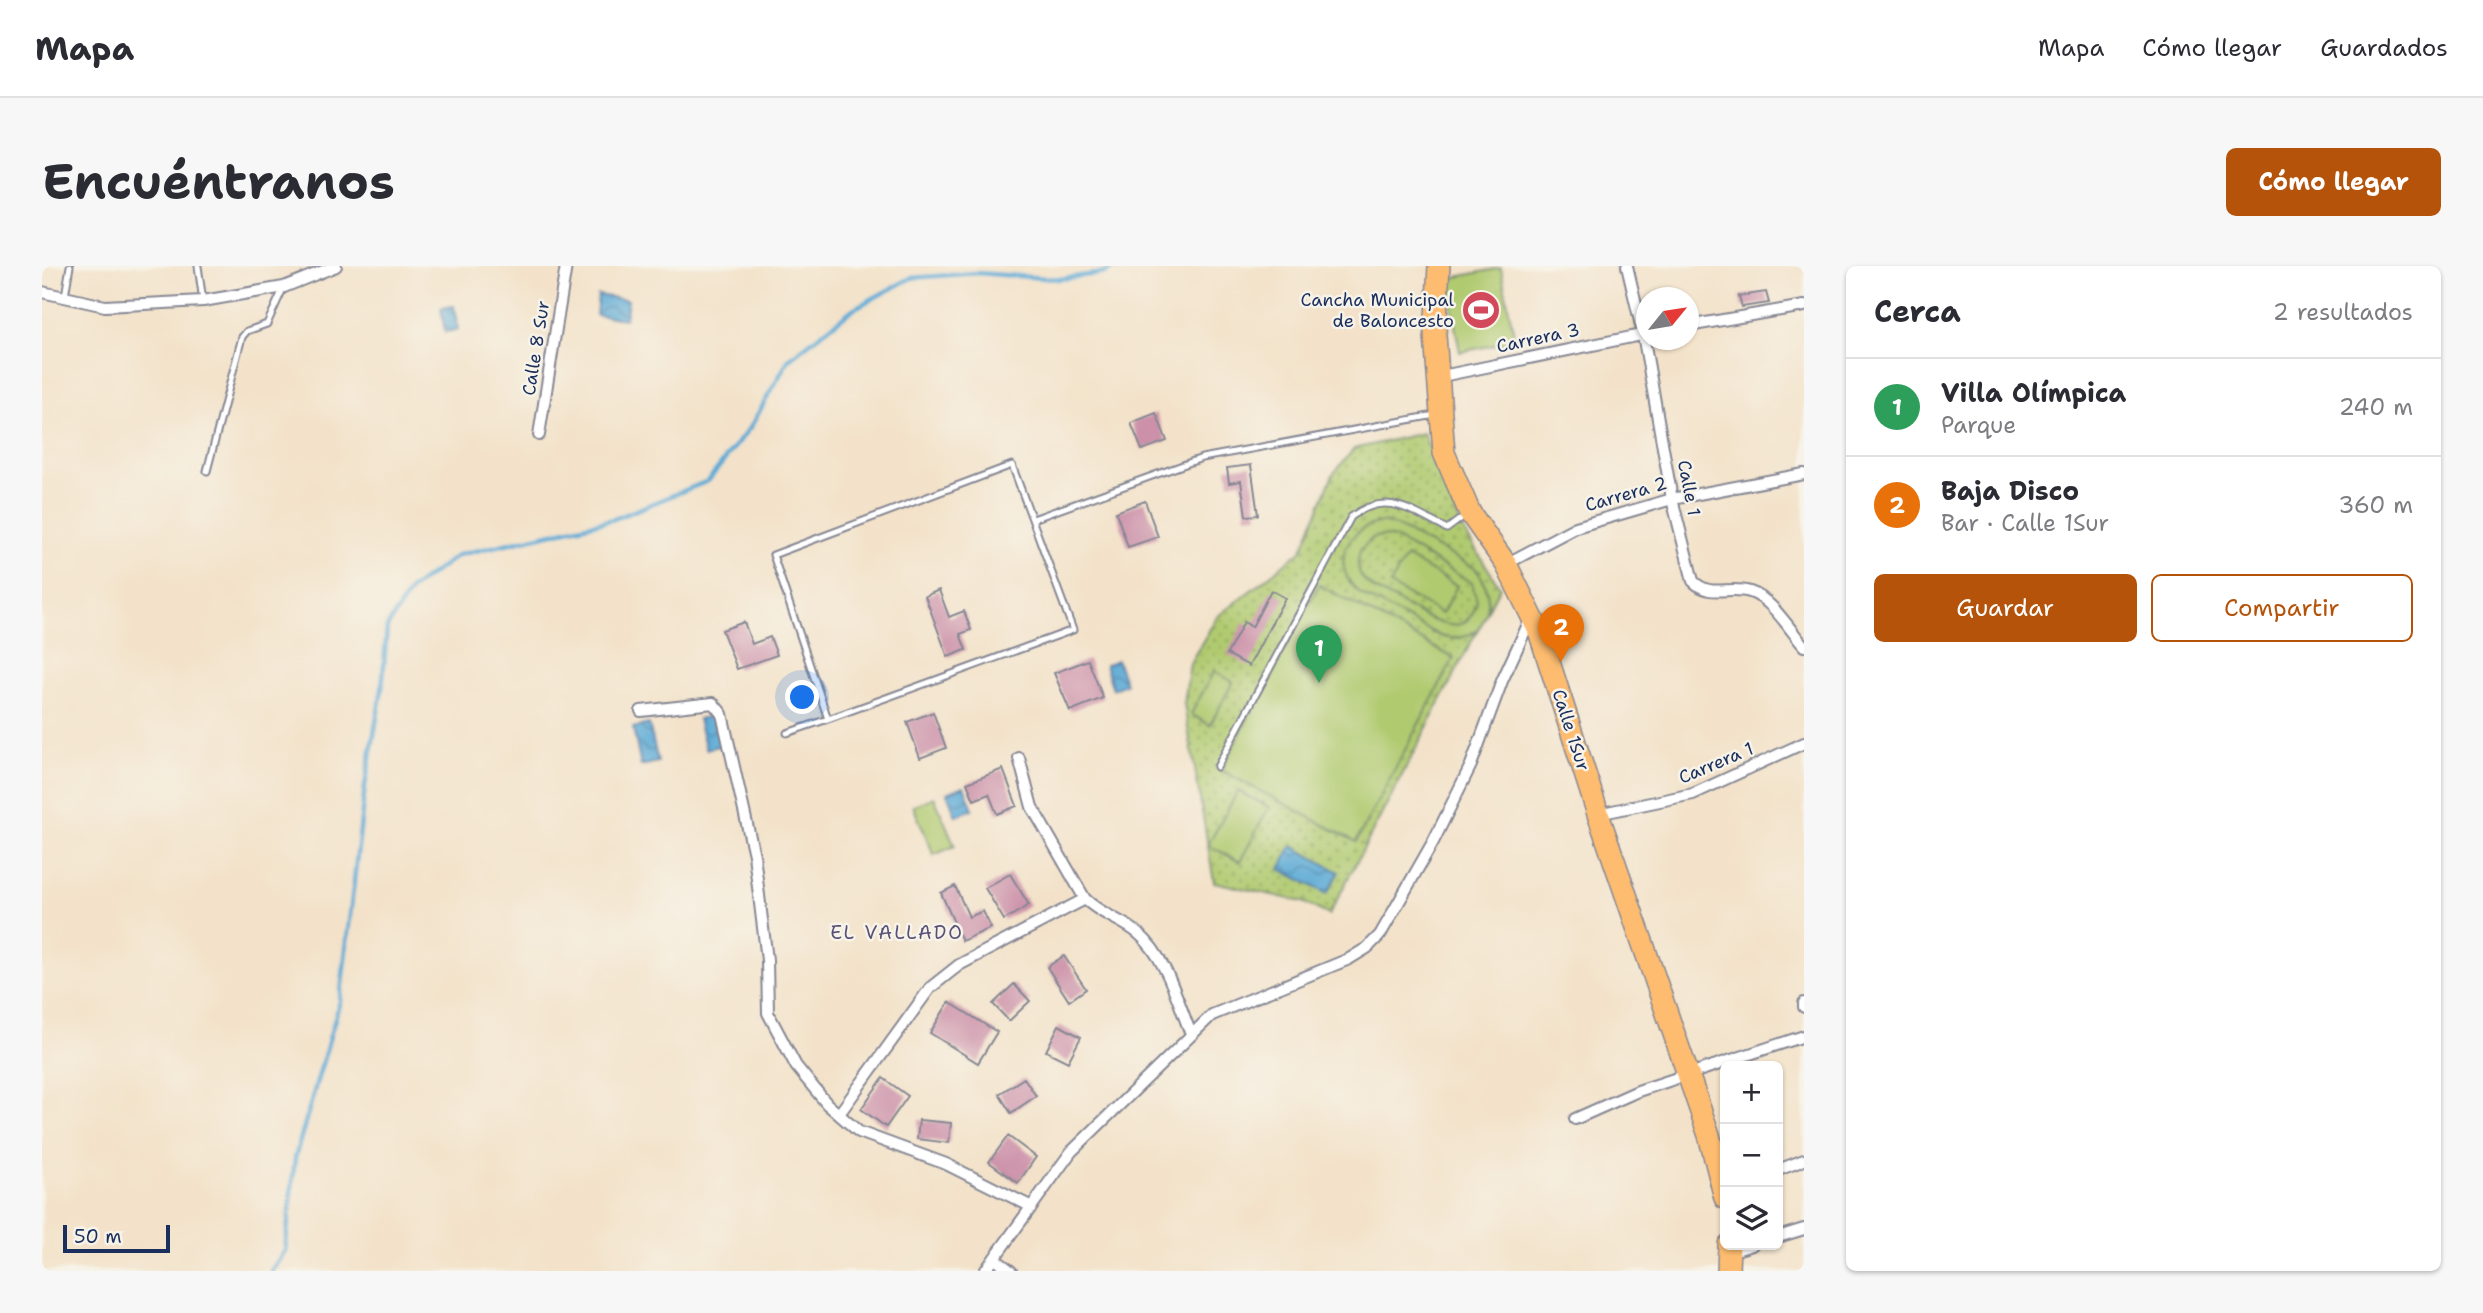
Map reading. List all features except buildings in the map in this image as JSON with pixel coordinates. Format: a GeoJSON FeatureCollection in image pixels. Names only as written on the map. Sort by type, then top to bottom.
{"type":"FeatureCollection","features":[{"type":"Feature","properties":{"kind":"highway","name":"Calle 1Sur"},"geometry":{"type":"LineString","coordinates":[[1439,266],[1435,335],[1439,414],[1446,460],[1470,513],[1506,564],[1533,616],[1723,1187]]}},
{"type":"Feature","properties":{"kind":"street"},"geometry":{"type":"LineString","coordinates":[[42,292],[105,306],[203,302],[284,287],[336,266]]}},
{"type":"Feature","properties":{"kind":"street","name":"Calle 8 Sur"},"geometry":{"type":"LineString","coordinates":[[539,435],[566,266]]}},
{"type":"Feature","properties":{"kind":"street","name":"Calle 1"},"geometry":{"type":"LineString","coordinates":[[1626,266],[1636,302]]}},
{"type":"Feature","properties":{"kind":"street"},"geometry":{"type":"LineString","coordinates":[[1699,324],[1804,306]]}},
{"type":"Feature","properties":{"kind":"street","name":"Carrera 3"},"geometry":{"type":"LineString","coordinates":[[1437,377],[1636,336]]}},
{"type":"Feature","properties":{"kind":"street","name":"Calle 1"},"geometry":{"type":"LineString","coordinates":[[1648,350],[1672,499],[1693,581],[1709,591],[1747,591],[1763,599],[1804,646]]}},
{"type":"Feature","properties":{"kind":"street","name":"Carrera 2"},"geometry":{"type":"LineString","coordinates":[[1506,564],[1576,527],[1672,499],[1804,474]]}},
{"type":"Feature","properties":{"kind":"street"},"geometry":{"type":"LineString","coordinates":[[985,1271],[1071,1152],[1212,1015],[1349,958],[1367,948],[1380,935],[1433,842],[1471,765],[1502,681],[1533,616]]}},
{"type":"Feature","properties":{"kind":"street"},"geometry":{"type":"LineString","coordinates":[[640,711],[713,703],[718,706],[754,855],[767,960],[768,1013],[796,1066],[827,1104],[859,1132],[946,1164],[1032,1207]]}},
{"type":"Feature","properties":{"kind":"street","name":"Carrera 1"},"geometry":{"type":"LineString","coordinates":[[1598,814],[1693,794],[1804,743]]}},
{"type":"Feature","properties":{"kind":"street"},"geometry":{"type":"LineString","coordinates":[[1019,758],[1032,807],[1085,899],[1096,910],[1137,932],[1150,944],[1191,1034]]}},
{"type":"Feature","properties":{"kind":"street"},"geometry":{"type":"LineString","coordinates":[[839,1114],[930,988],[959,965],[1085,899]]}},
{"type":"Feature","properties":{"kind":"street"},"geometry":{"type":"LineString","coordinates":[[1575,1119],[1638,1091],[1804,1036]]}},
{"type":"Feature","properties":{"kind":"street"},"geometry":{"type":"LineString","coordinates":[[1783,1168],[1804,1160]]}},
{"type":"Feature","properties":{"kind":"street"},"geometry":{"type":"LineString","coordinates":[[1783,1235],[1804,1229]]}},
{"type":"Feature","properties":{"kind":"street"},"geometry":{"type":"LineString","coordinates":[[995,1259],[1011,1271]]}},
{"type":"Feature","properties":{"kind":"lane"},"geometry":{"type":"LineString","coordinates":[[65,296],[70,266]]}},
{"type":"Feature","properties":{"kind":"lane"},"geometry":{"type":"LineString","coordinates":[[198,266],[203,302]]}},
{"type":"Feature","properties":{"kind":"lane"},"geometry":{"type":"LineString","coordinates":[[207,471],[242,337],[269,321],[284,287]]}},
{"type":"Feature","properties":{"kind":"lane"},"geometry":{"type":"LineString","coordinates":[[1033,519],[1202,458],[1439,414]]}},
{"type":"Feature","properties":{"kind":"lane"},"geometry":{"type":"LineString","coordinates":[[787,733],[828,719],[1073,630],[1012,465],[773,555],[828,719]]}},
{"type":"Feature","properties":{"kind":"lane"},"geometry":{"type":"LineString","coordinates":[[1217,767],[1351,517],[1372,504],[1385,502],[1400,506],[1447,529],[1470,513]]}},
{"type":"Feature","properties":{"kind":"green space","name":"Cancha Municipal de Baloncesto"},"geometry":{"type":"Polygon","coordinates":[[[1501,268],[1515,341],[1460,352],[1446,279],[1501,268]]]}},
{"type":"Feature","properties":{"kind":"green space"},"geometry":{"type":"Polygon","coordinates":[[[1423,433],[1463,530],[1500,587],[1329,915],[1303,902],[1214,882],[1184,704],[1190,663],[1217,617],[1302,550],[1333,474],[1354,449],[1423,433]]]}},
{"type":"Feature","properties":{"kind":"green space"},"geometry":{"type":"Polygon","coordinates":[[[1382,522],[1396,526],[1475,568],[1483,580],[1488,607],[1478,628],[1468,635],[1456,638],[1440,636],[1361,594],[1351,584],[1343,562],[1350,541],[1369,526],[1382,522]],[[1374,537],[1360,550],[1358,567],[1365,582],[1434,621],[1455,625],[1472,615],[1477,601],[1472,583],[1395,538],[1374,537]]]}},
{"type":"Feature","properties":{"kind":"green space"},"geometry":{"type":"Polygon","coordinates":[[[1406,557],[1457,586],[1442,614],[1390,585],[1406,557]]]}},
{"type":"Feature","properties":{"kind":"green space"},"geometry":{"type":"Polygon","coordinates":[[[1319,585],[1454,658],[1356,842],[1221,770],[1319,585]]]}},
{"type":"Feature","properties":{"kind":"green space"},"geometry":{"type":"Polygon","coordinates":[[[1214,671],[1233,682],[1210,725],[1191,714],[1214,671]]]}},
{"type":"Feature","properties":{"kind":"green space"},"geometry":{"type":"Polygon","coordinates":[[[1238,791],[1269,807],[1240,862],[1208,845],[1238,791]]]}},
{"type":"Feature","properties":{"kind":"green space"},"geometry":{"type":"Polygon","coordinates":[[[934,797],[955,846],[934,855],[913,806],[934,797]]]}},
{"type":"Feature","properties":{"kind":"water"},"geometry":{"type":"Polygon","coordinates":[[[598,295],[628,300],[625,319],[596,315],[598,295]]]}},
{"type":"Feature","properties":{"kind":"water"},"geometry":{"type":"Polygon","coordinates":[[[454,306],[458,330],[445,332],[441,308],[454,306]]]}},
{"type":"Feature","properties":{"kind":"water"},"geometry":{"type":"Polygon","coordinates":[[[1117,660],[1126,684],[1113,689],[1105,665],[1117,660]]]}},
{"type":"Feature","properties":{"kind":"water"},"geometry":{"type":"Polygon","coordinates":[[[712,716],[720,746],[706,749],[698,719],[712,716]]]}},
{"type":"Feature","properties":{"kind":"water"},"geometry":{"type":"Polygon","coordinates":[[[649,724],[658,762],[641,766],[633,728],[649,724]]]}},
{"type":"Feature","properties":{"kind":"water"},"geometry":{"type":"Polygon","coordinates":[[[964,786],[973,809],[956,816],[947,793],[964,786]]]}},
{"type":"Feature","properties":{"kind":"water"},"geometry":{"type":"Polygon","coordinates":[[[1292,846],[1339,872],[1327,894],[1280,869],[1292,846]]]}},
{"type":"Feature","properties":{"kind":"waterway"},"geometry":{"type":"LineString","coordinates":[[271,1271],[285,1251],[295,1158],[340,1001],[365,786],[382,689],[387,627],[411,589],[458,555],[614,519],[708,481],[751,426],[789,359],[853,309],[911,278],[977,273],[1059,279],[1104,273],[1117,266]]}},
{"type":"Feature","properties":{"kind":"place","name":"Cancha Municipal de Baloncesto"},"geometry":{"type":"Point","coordinates":[1481,310]}},
{"type":"Feature","properties":{"kind":"place","name":"Baja Disco"},"geometry":{"type":"Point","coordinates":[1561,662]}},
{"type":"Feature","properties":{"kind":"place","name":"Villa Olímpica"},"geometry":{"type":"Point","coordinates":[1319,683]}},
{"type":"Feature","properties":{"kind":"district","name":"EL VALLADO"},"geometry":{"type":"Point","coordinates":[897,932]}}]}
